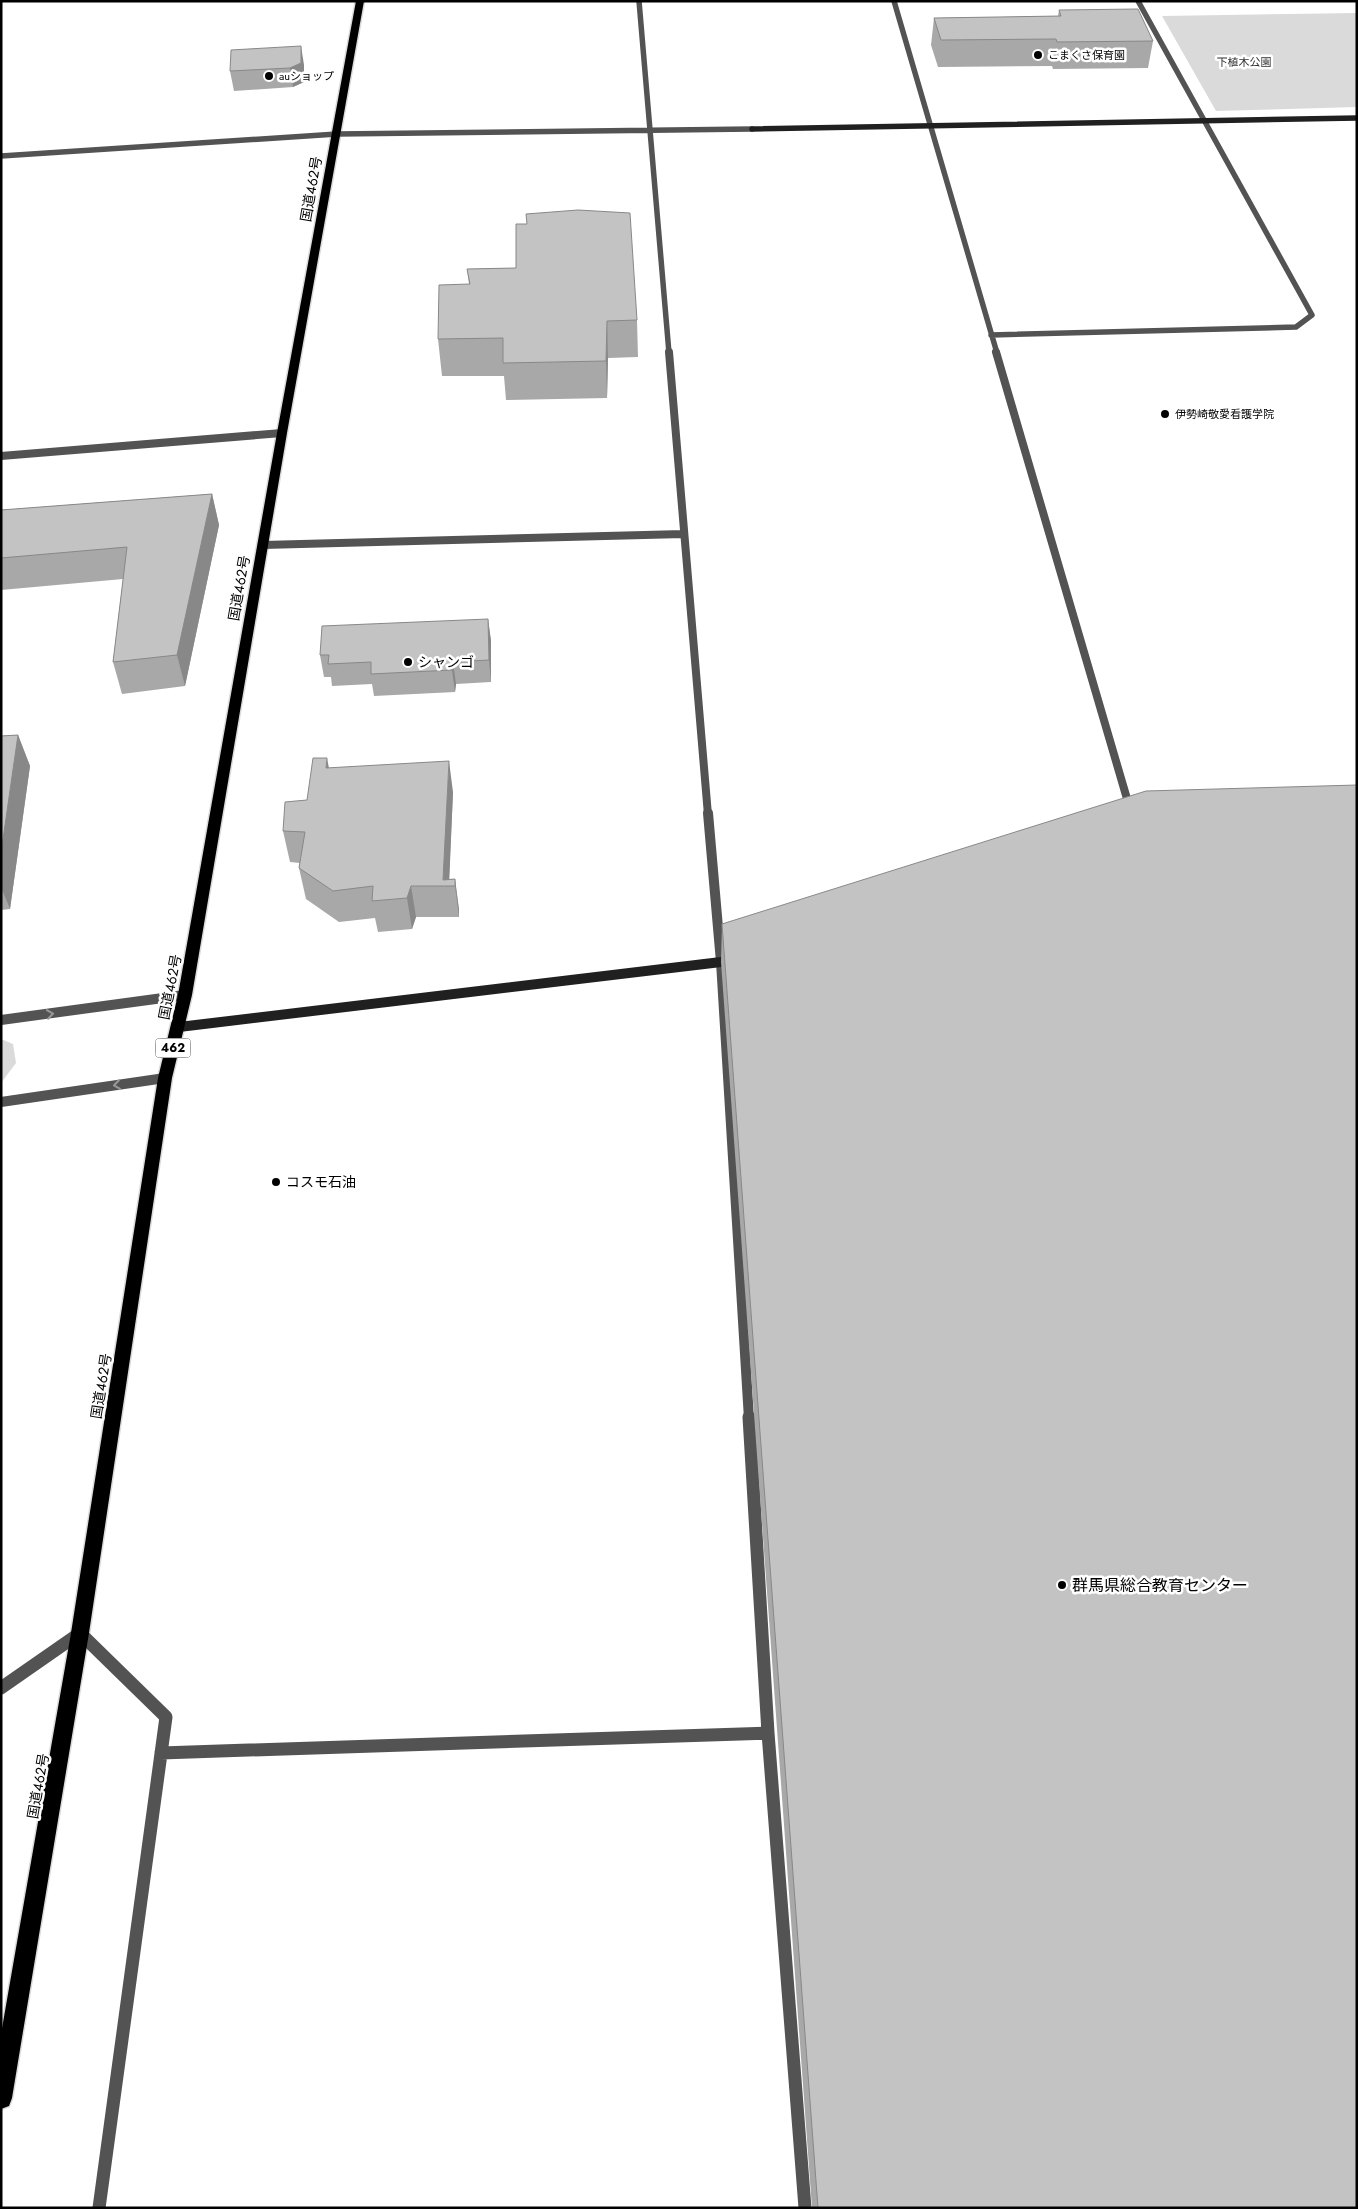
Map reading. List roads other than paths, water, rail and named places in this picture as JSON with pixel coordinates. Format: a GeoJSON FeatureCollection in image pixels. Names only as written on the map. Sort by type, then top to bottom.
{"type":"FeatureCollection","features":[{"type":"Feature","properties":{"kind":"highway","name":"国道462号"},"geometry":{"type":"LineString","coordinates":[[1,2098],[80,1633],[165,1078],[186,995],[282,433],[360,1]]}},
{"type":"Feature","properties":{"kind":"street"},"geometry":{"type":"LineString","coordinates":[[639,1],[721,962],[768,1733],[805,2208]]}},
{"type":"Feature","properties":{"kind":"street"},"geometry":{"type":"LineString","coordinates":[[894,1],[1133,820]]}},
{"type":"Feature","properties":{"kind":"street"},"geometry":{"type":"LineString","coordinates":[[991,335],[1296,328],[1312,315],[1138,1]]}},
{"type":"Feature","properties":{"kind":"street"},"geometry":{"type":"LineString","coordinates":[[1,156],[337,134],[752,129],[1357,118]]}},
{"type":"Feature","properties":{"kind":"street"},"geometry":{"type":"LineString","coordinates":[[1,456],[282,433]]}},
{"type":"Feature","properties":{"kind":"street"},"geometry":{"type":"LineString","coordinates":[[263,545],[683,534]]}},
{"type":"Feature","properties":{"kind":"street"},"geometry":{"type":"LineString","coordinates":[[178,1028],[721,962],[740,956]]}},
{"type":"Feature","properties":{"kind":"street"},"geometry":{"type":"LineString","coordinates":[[1,1020],[186,995]]}},
{"type":"Feature","properties":{"kind":"street"},"geometry":{"type":"LineString","coordinates":[[1,1102],[165,1078]]}},
{"type":"Feature","properties":{"kind":"street"},"geometry":{"type":"LineString","coordinates":[[1,1688],[80,1633],[166,1717],[98,2208]]}},
{"type":"Feature","properties":{"kind":"street"},"geometry":{"type":"LineString","coordinates":[[161,1754],[768,1733]]}},
{"type":"Feature","properties":{"kind":"place","name":"こまくさ保育園"},"geometry":{"type":"Point","coordinates":[1038,55]}},
{"type":"Feature","properties":{"kind":"place","name":"auショップ"},"geometry":{"type":"Point","coordinates":[269,76]}},
{"type":"Feature","properties":{"kind":"place","name":"伊勢崎敬愛看護学院"},"geometry":{"type":"Point","coordinates":[1165,414]}},
{"type":"Feature","properties":{"kind":"place","name":"シャンゴ"},"geometry":{"type":"Point","coordinates":[408,662]}},
{"type":"Feature","properties":{"kind":"place","name":"コスモ石油"},"geometry":{"type":"Point","coordinates":[276,1182]}},
{"type":"Feature","properties":{"kind":"place","name":"群馬県総合教育センター"},"geometry":{"type":"Point","coordinates":[1062,1585]}},
{"type":"Feature","properties":{"kind":"park label","name":"下植木公園"},"geometry":{"type":"Point","coordinates":[1244,62]}}]}
